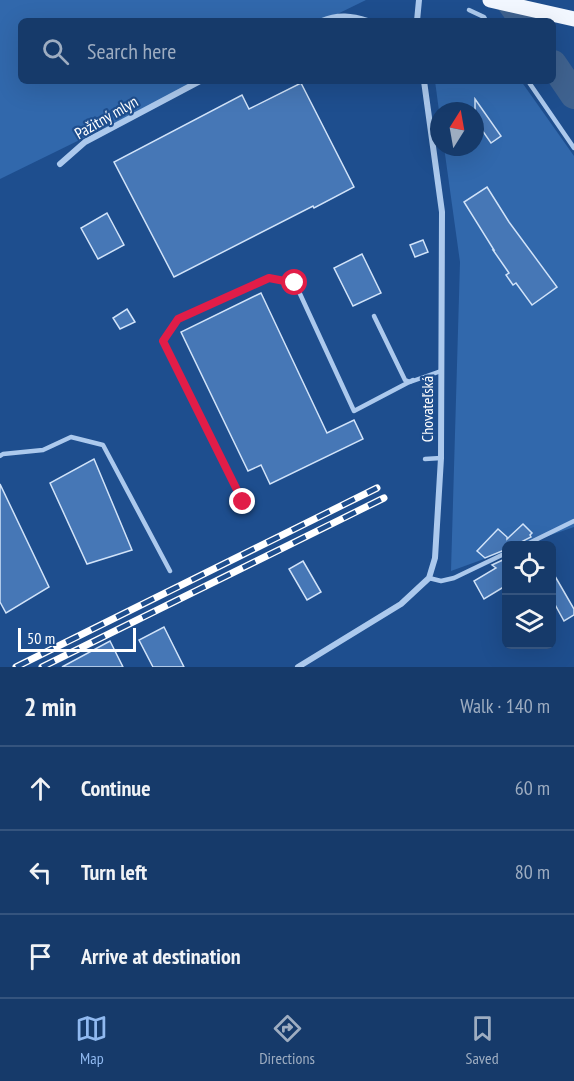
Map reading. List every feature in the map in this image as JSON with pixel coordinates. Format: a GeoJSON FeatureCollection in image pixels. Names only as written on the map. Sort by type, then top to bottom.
{"type":"FeatureCollection","features":[{"type":"Feature","properties":{"kind":"main road"},"geometry":{"type":"LineString","coordinates":[[490,0],[574,19]]}},
{"type":"Feature","properties":{"kind":"street"},"geometry":{"type":"LineString","coordinates":[[417,18],[419,0]]}},
{"type":"Feature","properties":{"kind":"street"},"geometry":{"type":"LineString","coordinates":[[332,18],[338,16],[358,18]]}},
{"type":"Feature","properties":{"kind":"street","name":"Pažitný mlyn"},"geometry":{"type":"LineString","coordinates":[[60,164],[85,142],[194,84]]}},
{"type":"Feature","properties":{"kind":"street","name":"Chovateľská"},"geometry":{"type":"LineString","coordinates":[[424,84],[441,212],[441,458],[435,558],[429,578]]}},
{"type":"Feature","properties":{"kind":"street"},"geometry":{"type":"LineString","coordinates":[[298,667],[401,604],[429,578]]}},
{"type":"Feature","properties":{"kind":"lane"},"geometry":{"type":"LineString","coordinates":[[469,10],[484,18]]}},
{"type":"Feature","properties":{"kind":"lane"},"geometry":{"type":"LineString","coordinates":[[530,84],[574,148]]}},
{"type":"Feature","properties":{"kind":"lane"},"geometry":{"type":"LineString","coordinates":[[243,502],[163,341],[178,319],[269,278],[295,283],[354,411],[413,380],[441,371]]}},
{"type":"Feature","properties":{"kind":"lane"},"geometry":{"type":"LineString","coordinates":[[374,316],[405,380],[413,380]]}},
{"type":"Feature","properties":{"kind":"lane"},"geometry":{"type":"LineString","coordinates":[[0,456],[43,450],[71,437],[103,445],[171,571]]}},
{"type":"Feature","properties":{"kind":"lane"},"geometry":{"type":"LineString","coordinates":[[424,459],[441,458]]}},
{"type":"Feature","properties":{"kind":"lane"},"geometry":{"type":"LineString","coordinates":[[533,541],[574,521]]}},
{"type":"Feature","properties":{"kind":"lane"},"geometry":{"type":"LineString","coordinates":[[429,578],[441,581],[454,578],[502,555]]}},
{"type":"Feature","properties":{"kind":"shaded area"},"geometry":{"type":"Polygon","coordinates":[[[0,0],[366,0],[329,18],[18,18],[18,84],[194,84],[0,179],[0,0]]]}},
{"type":"Feature","properties":{"kind":"shaded area"},"geometry":{"type":"Polygon","coordinates":[[[435,84],[523,84],[574,156],[574,527],[534,541],[502,541],[502,552],[451,571],[460,262],[445,156],[484,156],[484,102],[438,102],[435,84]]]}},
{"type":"Feature","properties":{"kind":"building"},"geometry":{"type":"Polygon","coordinates":[[[302,84],[354,187],[174,277],[114,162],[242,95],[249,109],[302,84]]]}},
{"type":"Feature","properties":{"kind":"building"},"geometry":{"type":"Polygon","coordinates":[[[484,112],[501,136],[491,143],[484,133],[484,112]]]}},
{"type":"Feature","properties":{"kind":"building"},"geometry":{"type":"Polygon","coordinates":[[[487,187],[509,222],[557,287],[532,305],[516,283],[513,285],[506,275],[509,273],[464,202],[487,187]]]}},
{"type":"Feature","properties":{"kind":"building"},"geometry":{"type":"Polygon","coordinates":[[[107,213],[124,245],[98,259],[81,228],[107,213]]]}},
{"type":"Feature","properties":{"kind":"building"},"geometry":{"type":"Polygon","coordinates":[[[423,240],[428,252],[415,257],[410,245],[423,240]]]}},
{"type":"Feature","properties":{"kind":"building"},"geometry":{"type":"Polygon","coordinates":[[[362,254],[381,293],[353,306],[334,268],[362,254]]]}},
{"type":"Feature","properties":{"kind":"building"},"geometry":{"type":"Polygon","coordinates":[[[261,293],[327,433],[354,420],[363,439],[270,484],[261,465],[248,471],[181,332],[261,293]]]}},
{"type":"Feature","properties":{"kind":"building"},"geometry":{"type":"Polygon","coordinates":[[[127,309],[135,322],[120,329],[113,318],[127,309]]]}},
{"type":"Feature","properties":{"kind":"building"},"geometry":{"type":"Polygon","coordinates":[[[94,459],[132,550],[87,564],[50,483],[94,459]]]}},
{"type":"Feature","properties":{"kind":"building"},"geometry":{"type":"Polygon","coordinates":[[[0,484],[49,587],[6,613],[0,602],[0,484]]]}},
{"type":"Feature","properties":{"kind":"building"},"geometry":{"type":"Polygon","coordinates":[[[523,524],[532,533],[531,537],[523,541],[502,541],[502,551],[485,558],[477,551],[498,529],[507,539],[523,524]]]}},
{"type":"Feature","properties":{"kind":"building"},"geometry":{"type":"Polygon","coordinates":[[[502,560],[502,588],[484,599],[474,581],[496,568],[492,565],[502,560]]]}},
{"type":"Feature","properties":{"kind":"building"},"geometry":{"type":"Polygon","coordinates":[[[303,561],[321,592],[307,600],[289,569],[303,561]]]}},
{"type":"Feature","properties":{"kind":"building"},"geometry":{"type":"Polygon","coordinates":[[[556,578],[574,609],[574,615],[564,621],[556,606],[556,578]]]}},
{"type":"Feature","properties":{"kind":"building"},"geometry":{"type":"Polygon","coordinates":[[[164,627],[184,667],[153,667],[139,640],[164,627]]]}},
{"type":"Feature","properties":{"kind":"building"},"geometry":{"type":"Polygon","coordinates":[[[110,641],[123,667],[62,667],[110,641]]]}},
{"type":"Feature","properties":{"kind":"waterway"},"geometry":{"type":"LineString","coordinates":[[509,0],[522,18]]}},
{"type":"Feature","properties":{"kind":"waterway"},"geometry":{"type":"LineString","coordinates":[[556,68],[574,95]]}},
{"type":"Feature","properties":{"kind":"railway"},"geometry":{"type":"LineString","coordinates":[[16,667],[377,488]]}},
{"type":"Feature","properties":{"kind":"railway"},"geometry":{"type":"LineString","coordinates":[[42,667],[384,498]]}},
{"type":"Feature","properties":{"kind":"route"},"geometry":{"type":"LineString","coordinates":[[243,502],[163,341],[178,319],[269,278],[295,283]]}}]}
